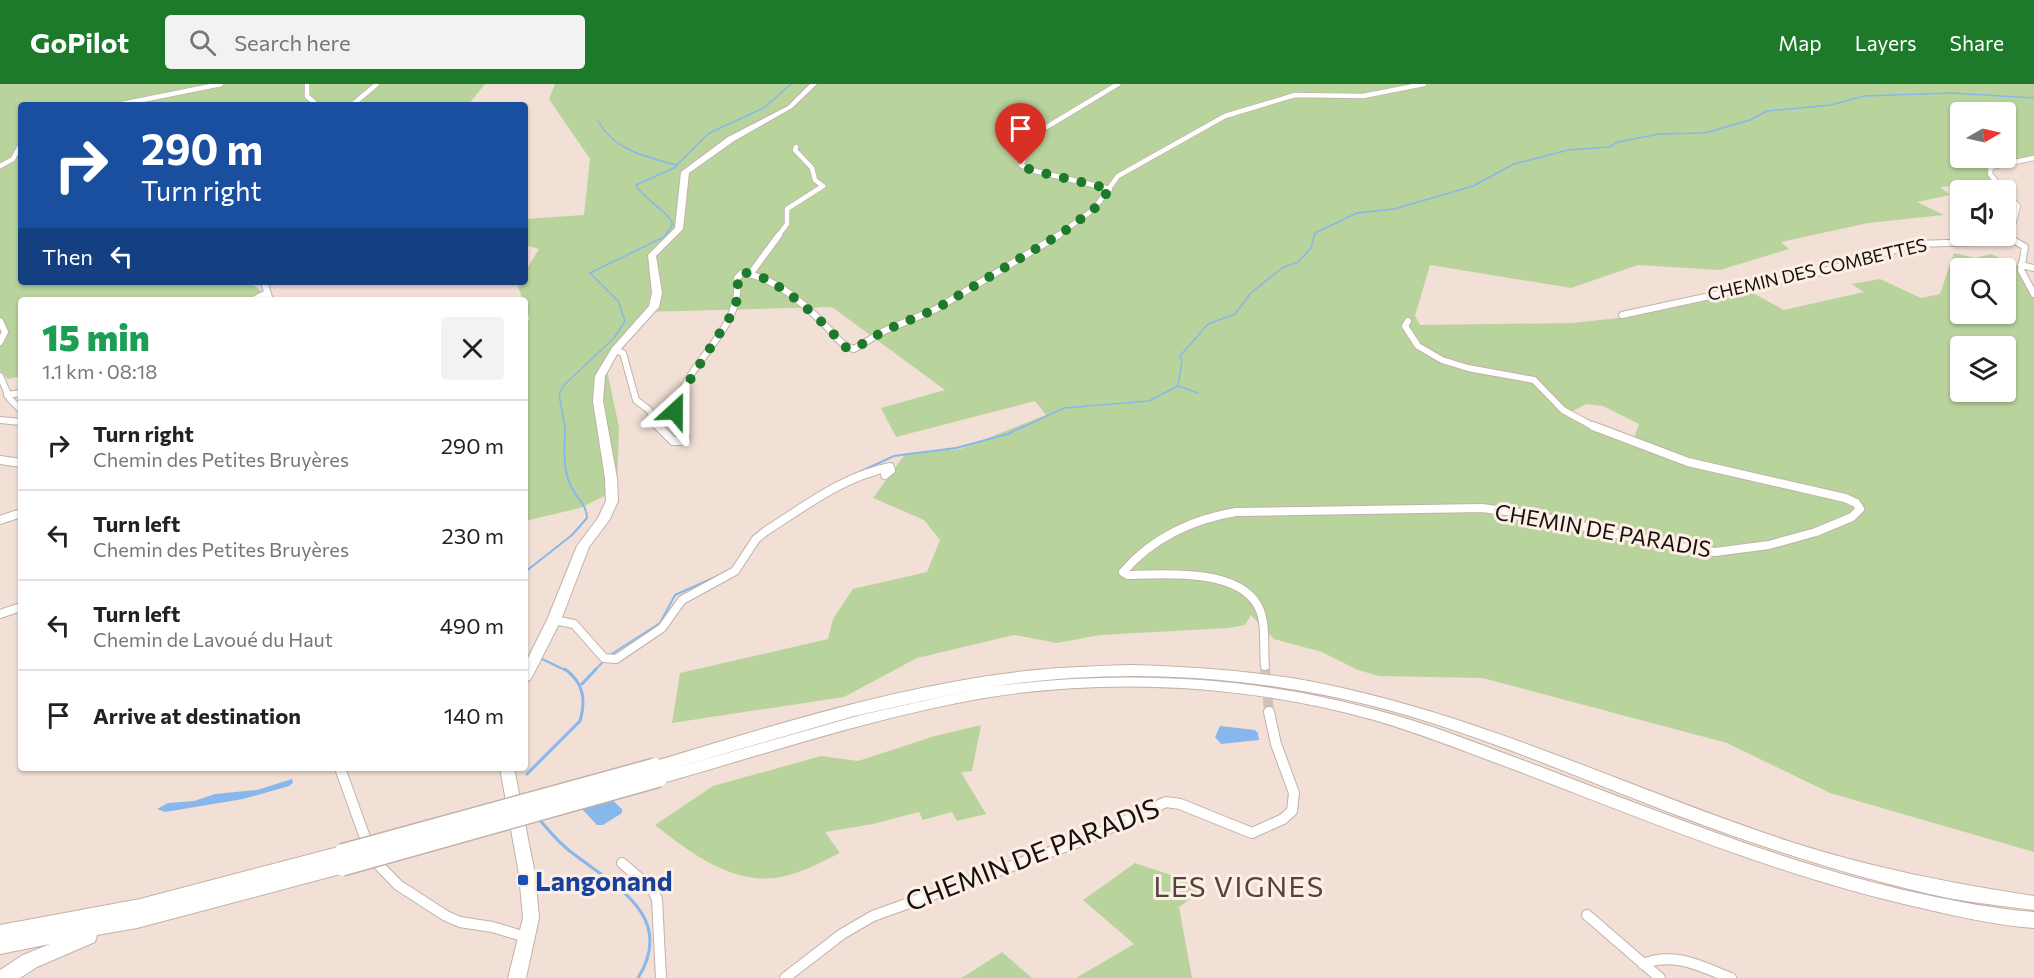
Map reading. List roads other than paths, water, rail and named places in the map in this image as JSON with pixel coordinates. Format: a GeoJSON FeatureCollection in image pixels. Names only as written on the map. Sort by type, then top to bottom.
{"type":"FeatureCollection","features":[{"type":"Feature","properties":{"kind":"highway"},"geometry":{"type":"LineString","coordinates":[[4,978],[30,961],[79,940],[137,920],[657,772],[881,705],[976,683],[1084,672],[1206,674],[1319,689],[1389,705],[1487,737],[1686,814],[1806,855],[1897,880],[2034,903]]}},
{"type":"Feature","properties":{"kind":"highway"},"geometry":{"type":"LineString","coordinates":[[657,772],[915,707],[985,693],[1054,684],[1125,680],[1201,684],[1276,694],[1355,709],[1457,742],[1751,854],[1892,896],[2011,919],[2034,920]]}},
{"type":"Feature","properties":{"kind":"highway"},"geometry":{"type":"LineString","coordinates":[[0,933],[140,906],[342,860]]}},
{"type":"Feature","properties":{"kind":"highway"},"geometry":{"type":"LineString","coordinates":[[0,946],[137,920]]}},
{"type":"Feature","properties":{"kind":"main road"},"geometry":{"type":"LineString","coordinates":[[528,671],[554,620],[583,546],[604,519],[612,501],[611,478],[597,389],[603,367],[615,350],[649,315],[657,300],[650,261],[655,251],[679,229],[685,172],[731,139],[790,107],[814,84]]}},
{"type":"Feature","properties":{"kind":"main road"},"geometry":{"type":"LineString","coordinates":[[508,771],[527,874],[531,918],[517,978]]}},
{"type":"Feature","properties":{"kind":"street"},"geometry":{"type":"LineString","coordinates":[[132,102],[221,84]]}},
{"type":"Feature","properties":{"kind":"street"},"geometry":{"type":"LineString","coordinates":[[307,84],[307,96],[314,102]]}},
{"type":"Feature","properties":{"kind":"street"},"geometry":{"type":"LineString","coordinates":[[356,102],[377,84]]}},
{"type":"Feature","properties":{"kind":"street"},"geometry":{"type":"LineString","coordinates":[[1110,189],[1031,170],[1021,165],[1035,134],[1118,84]]}},
{"type":"Feature","properties":{"kind":"street"},"geometry":{"type":"LineString","coordinates":[[615,350],[623,352],[636,400],[649,410],[661,432],[673,441],[684,440],[685,437],[674,421],[679,397],[732,314],[739,294],[739,275],[751,273],[799,300],[845,347],[854,349],[884,331],[936,309],[1062,233],[1094,209],[1118,176],[1132,166],[1174,146],[1225,116],[1247,107],[1295,95],[1363,96],[1424,84]]}},
{"type":"Feature","properties":{"kind":"street"},"geometry":{"type":"LineString","coordinates":[[751,273],[787,224],[787,208],[823,186],[815,180],[812,168],[795,150],[796,147]]}},
{"type":"Feature","properties":{"kind":"street"},"geometry":{"type":"LineString","coordinates":[[0,166],[13,159],[18,150]]}},
{"type":"Feature","properties":{"kind":"street"},"geometry":{"type":"LineString","coordinates":[[1995,180],[1990,174],[1991,167],[2034,158]]}},
{"type":"Feature","properties":{"kind":"street"},"geometry":{"type":"LineString","coordinates":[[2016,242],[2025,248],[2021,265],[2023,279],[2034,294]]}},
{"type":"Feature","properties":{"kind":"street","name":"CHEMIN DES COMBETTES"},"geometry":{"type":"LineString","coordinates":[[1622,315],[1821,272],[1915,244],[1950,243]]}},
{"type":"Feature","properties":{"kind":"street"},"geometry":{"type":"LineString","coordinates":[[2021,265],[2034,268]]}},
{"type":"Feature","properties":{"kind":"street"},"geometry":{"type":"LineString","coordinates":[[2023,279],[2034,281]]}},
{"type":"Feature","properties":{"kind":"street"},"geometry":{"type":"LineString","coordinates":[[265,285],[269,297]]}},
{"type":"Feature","properties":{"kind":"street"},"geometry":{"type":"LineString","coordinates":[[259,297],[267,293]]}},
{"type":"Feature","properties":{"kind":"street"},"geometry":{"type":"LineString","coordinates":[[0,321],[5,332],[0,342]]}},
{"type":"Feature","properties":{"kind":"street","name":"CHEMIN DE PARADIS"},"geometry":{"type":"LineString","coordinates":[[1265,666],[1259,609],[1248,592],[1217,579],[1128,575],[1123,572],[1125,568],[1192,523],[1222,515],[1272,511],[1434,508],[1500,510],[1553,519],[1656,542],[1728,552],[1764,547],[1802,536],[1840,523],[1858,513],[1860,509],[1856,503],[1845,498],[1720,471],[1635,445],[1569,414],[1539,383],[1531,379],[1482,371],[1430,354],[1415,345],[1405,326],[1408,321]]}},
{"type":"Feature","properties":{"kind":"street"},"geometry":{"type":"LineString","coordinates":[[0,376],[13,405],[18,408]]}},
{"type":"Feature","properties":{"kind":"street"},"geometry":{"type":"LineString","coordinates":[[8,395],[18,393]]}},
{"type":"Feature","properties":{"kind":"street"},"geometry":{"type":"LineString","coordinates":[[0,420],[18,421]]}},
{"type":"Feature","properties":{"kind":"street"},"geometry":{"type":"LineString","coordinates":[[0,460],[18,463]]}},
{"type":"Feature","properties":{"kind":"street"},"geometry":{"type":"LineString","coordinates":[[554,620],[574,624],[604,658],[616,659],[662,628],[682,600],[735,571],[756,539],[766,531],[853,477],[890,467],[891,470],[885,475]]}},
{"type":"Feature","properties":{"kind":"street"},"geometry":{"type":"LineString","coordinates":[[0,520],[18,514]]}},
{"type":"Feature","properties":{"kind":"street"},"geometry":{"type":"LineString","coordinates":[[0,614],[18,608]]}},
{"type":"Feature","properties":{"kind":"street","name":"CHEMIN DE PARADIS"},"geometry":{"type":"LineString","coordinates":[[785,978],[853,928],[887,908],[1084,840],[1160,804],[1180,804],[1252,833],[1283,819],[1292,811],[1294,793],[1276,744],[1269,712]]}},
{"type":"Feature","properties":{"kind":"street"},"geometry":{"type":"LineString","coordinates":[[341,771],[373,859],[384,875],[443,915],[458,922],[492,927],[516,938],[528,937]]}},
{"type":"Feature","properties":{"kind":"street"},"geometry":{"type":"LineString","coordinates":[[622,863],[652,889],[657,899],[662,978]]}},
{"type":"Feature","properties":{"kind":"street"},"geometry":{"type":"LineString","coordinates":[[1587,915],[1660,978]]}},
{"type":"Feature","properties":{"kind":"street"},"geometry":{"type":"LineString","coordinates":[[1643,964],[1652,959],[1678,959],[1731,978]]}},
{"type":"Feature","properties":{"kind":"water"},"geometry":{"type":"Polygon","coordinates":[[[1220,726],[1255,730],[1259,740],[1221,744],[1215,737],[1220,726]]]}},
{"type":"Feature","properties":{"kind":"water"},"geometry":{"type":"Polygon","coordinates":[[[292,779],[293,783],[289,786],[243,799],[165,812],[157,809],[168,803],[194,801],[215,794],[257,790],[292,779]]]}},
{"type":"Feature","properties":{"kind":"water"},"geometry":{"type":"Polygon","coordinates":[[[608,796],[622,809],[622,813],[603,825],[597,825],[582,809],[608,796]]]}},
{"type":"Feature","properties":{"kind":"waterway"},"geometry":{"type":"LineString","coordinates":[[565,428],[559,394],[564,385],[614,338],[625,321],[618,301],[590,273],[664,237],[673,224],[636,185],[674,168],[709,133],[764,108],[791,84]]}},
{"type":"Feature","properties":{"kind":"waterway"},"geometry":{"type":"LineString","coordinates":[[1178,386],[1182,361],[1180,356],[1208,324],[1235,314],[1251,293],[1282,268],[1298,262],[1311,248],[1315,233],[1357,213],[1394,209],[1473,186],[1514,164],[1568,150],[1609,147],[1618,142],[1659,134],[1705,133],[1750,120],[1767,111],[1831,105],[1864,96],[1951,93],[2034,98]]}},
{"type":"Feature","properties":{"kind":"waterway"},"geometry":{"type":"LineString","coordinates":[[598,121],[605,131],[622,146],[642,155],[676,165]]}},
{"type":"Feature","properties":{"kind":"waterway"},"geometry":{"type":"LineString","coordinates":[[1021,428],[1064,408],[1149,401],[1178,386]]}},
{"type":"Feature","properties":{"kind":"waterway"},"geometry":{"type":"LineString","coordinates":[[1178,386],[1198,393]]}},
{"type":"Feature","properties":{"kind":"waterway"},"geometry":{"type":"LineString","coordinates":[[855,474],[894,456],[956,448],[1008,434],[1024,426]]}},
{"type":"Feature","properties":{"kind":"waterway"},"geometry":{"type":"LineString","coordinates":[[528,570],[572,535],[587,518],[585,509],[567,477],[564,456],[565,428]]}},
{"type":"Feature","properties":{"kind":"waterway"},"geometry":{"type":"LineString","coordinates":[[740,556],[746,547]]}},
{"type":"Feature","properties":{"kind":"waterway"},"geometry":{"type":"LineString","coordinates":[[610,655],[660,623],[675,595],[720,575]]}},
{"type":"Feature","properties":{"kind":"waterway"},"geometry":{"type":"LineString","coordinates":[[542,659],[567,671]]}},
{"type":"Feature","properties":{"kind":"waterway"},"geometry":{"type":"LineString","coordinates":[[596,669],[604,661]]}},
{"type":"Feature","properties":{"kind":"waterway"},"geometry":{"type":"LineString","coordinates":[[527,774],[580,721],[583,706],[582,692],[576,680],[565,669]]}},
{"type":"Feature","properties":{"kind":"waterway"},"geometry":{"type":"LineString","coordinates":[[582,684],[596,669]]}},
{"type":"Feature","properties":{"kind":"waterway"},"geometry":{"type":"LineString","coordinates":[[539,819],[565,847],[623,891],[646,920],[650,937],[648,956],[638,978]]}},
{"type":"Feature","properties":{"kind":"tunnel"},"geometry":{"type":"LineString","coordinates":[[1265,669],[1269,712]]}},
{"type":"Feature","properties":{"kind":"place","name":"Langonand"},"geometry":{"type":"Point","coordinates":[523,880]}},
{"type":"Feature","properties":{"kind":"district","name":"LES VIGNES"},"geometry":{"type":"Point","coordinates":[1239,886]}}]}
